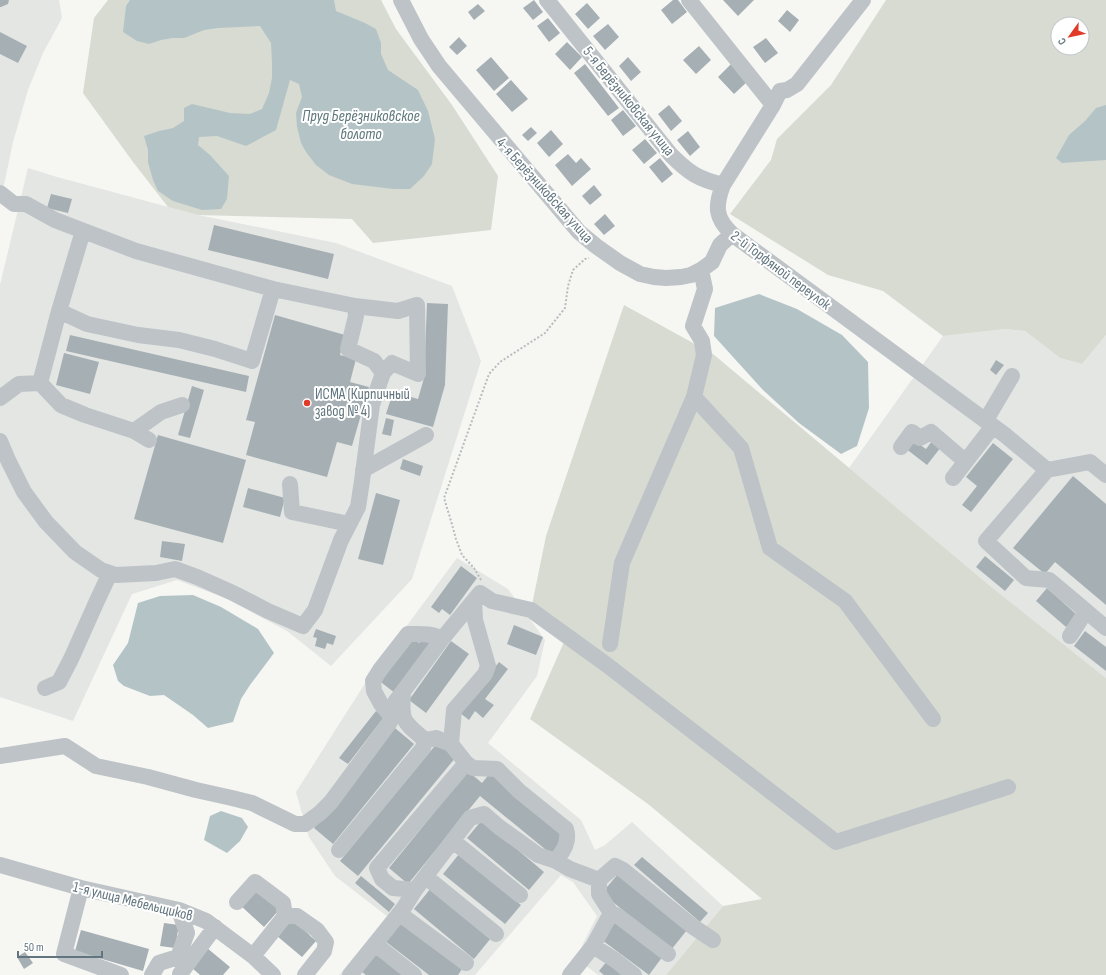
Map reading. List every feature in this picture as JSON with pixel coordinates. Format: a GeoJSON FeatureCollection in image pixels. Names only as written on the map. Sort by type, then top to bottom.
{"type":"FeatureCollection","features":[{"type":"Feature","properties":{"kind":"street","name":"4-я Берёзниковская улица"},"geometry":{"type":"LineString","coordinates":[[401,0],[421,39],[439,66],[579,232],[620,263],[640,274],[660,278],[691,276],[712,262],[720,245],[732,234]]}},
{"type":"Feature","properties":{"kind":"street","name":"5-я Берёзниковская улица"},"geometry":{"type":"LineString","coordinates":[[547,0],[678,162],[686,170],[702,179],[723,185]]}},
{"type":"Feature","properties":{"kind":"street"},"geometry":{"type":"LineString","coordinates":[[689,0],[773,105]]}},
{"type":"Feature","properties":{"kind":"street","name":"2-й Торфяной переулок"},"geometry":{"type":"LineString","coordinates":[[861,1],[797,84],[787,90],[780,91],[773,105],[723,185],[717,204],[718,212],[723,224],[732,234],[995,427],[1047,470]]}},
{"type":"Feature","properties":{"kind":"street"},"geometry":{"type":"LineString","coordinates":[[0,193],[14,204],[26,204],[55,220],[136,251],[273,289],[355,306],[398,311],[417,305],[418,374],[392,363],[383,373],[372,404],[358,507],[341,540],[315,610],[303,626],[268,611],[233,592],[175,569],[156,573],[116,575],[101,570],[75,552],[46,522],[24,492],[0,441]]}},
{"type":"Feature","properties":{"kind":"street"},"geometry":{"type":"LineString","coordinates":[[40,383],[83,231]]}},
{"type":"Feature","properties":{"kind":"street"},"geometry":{"type":"LineString","coordinates":[[610,644],[622,563],[694,397],[704,355],[702,341],[693,326],[706,289],[701,270]]}},
{"type":"Feature","properties":{"kind":"street"},"geometry":{"type":"LineString","coordinates":[[60,311],[87,324],[138,335],[179,340],[215,349],[252,361],[273,289]]}},
{"type":"Feature","properties":{"kind":"street"},"geometry":{"type":"LineString","coordinates":[[355,306],[356,316],[348,349],[374,361],[383,373]]}},
{"type":"Feature","properties":{"kind":"street"},"geometry":{"type":"LineString","coordinates":[[953,478],[995,427],[1012,376]]}},
{"type":"Feature","properties":{"kind":"street"},"geometry":{"type":"LineString","coordinates":[[0,398],[19,384],[40,383],[61,405],[134,431],[149,440]]}},
{"type":"Feature","properties":{"kind":"street"},"geometry":{"type":"LineString","coordinates":[[694,397],[741,448],[770,548],[845,601],[933,719]]}},
{"type":"Feature","properties":{"kind":"street"},"geometry":{"type":"LineString","coordinates":[[134,431],[161,412],[182,405]]}},
{"type":"Feature","properties":{"kind":"street"},"geometry":{"type":"LineString","coordinates":[[901,447],[912,432],[920,438],[931,432],[966,461]]}},
{"type":"Feature","properties":{"kind":"street"},"geometry":{"type":"LineString","coordinates":[[364,470],[426,435]]}},
{"type":"Feature","properties":{"kind":"street"},"geometry":{"type":"LineString","coordinates":[[1106,475],[1090,462],[1047,470],[986,541],[1026,578],[1049,580],[1106,628]]}},
{"type":"Feature","properties":{"kind":"street"},"geometry":{"type":"LineString","coordinates":[[290,484],[292,512],[349,524]]}},
{"type":"Feature","properties":{"kind":"street"},"geometry":{"type":"LineString","coordinates":[[45,688],[59,682],[110,573]]}},
{"type":"Feature","properties":{"kind":"street"},"geometry":{"type":"LineString","coordinates":[[0,756],[65,746],[96,766],[148,777],[252,803],[295,824],[305,824],[320,813],[331,802],[390,722],[390,709],[442,639],[477,596]]}},
{"type":"Feature","properties":{"kind":"street"},"geometry":{"type":"LineString","coordinates":[[451,744],[454,710],[485,674],[488,666],[475,620],[477,596]]}},
{"type":"Feature","properties":{"kind":"street"},"geometry":{"type":"LineString","coordinates":[[477,596],[532,610],[607,665],[836,842],[1008,787]]}},
{"type":"Feature","properties":{"kind":"street"},"geometry":{"type":"LineString","coordinates":[[1070,636],[1086,611]]}},
{"type":"Feature","properties":{"kind":"street"},"geometry":{"type":"LineString","coordinates":[[390,715],[381,704],[374,691],[373,680],[408,634],[424,634],[437,636],[442,639]]}},
{"type":"Feature","properties":{"kind":"street"},"geometry":{"type":"LineString","coordinates":[[403,692],[402,709],[403,717],[407,725],[426,740],[436,738],[451,744],[466,763],[473,768],[496,769],[519,791],[566,830],[568,836],[565,848],[556,861]]}},
{"type":"Feature","properties":{"kind":"street"},"geometry":{"type":"LineString","coordinates":[[339,850],[423,748],[426,740]]}},
{"type":"Feature","properties":{"kind":"street"},"geometry":{"type":"LineString","coordinates":[[466,763],[377,868],[382,879],[393,888],[402,912],[466,963]]}},
{"type":"Feature","properties":{"kind":"street"},"geometry":{"type":"LineString","coordinates":[[350,975],[402,912],[415,890],[470,818],[484,814],[499,827],[538,855],[556,861],[570,870],[599,880]]}},
{"type":"Feature","properties":{"kind":"street"},"geometry":{"type":"LineString","coordinates":[[453,841],[520,895]]}},
{"type":"Feature","properties":{"kind":"street","name":"1-я улица Мебельщиков"},"geometry":{"type":"LineString","coordinates":[[0,865],[81,888],[178,910],[206,921],[253,956],[273,975]]}},
{"type":"Feature","properties":{"kind":"street"},"geometry":{"type":"LineString","coordinates":[[668,954],[618,916],[611,913],[599,894],[599,880],[615,866],[623,870],[692,926],[713,940]]}},
{"type":"Feature","properties":{"kind":"street"},"geometry":{"type":"LineString","coordinates":[[426,877],[496,934]]}},
{"type":"Feature","properties":{"kind":"street"},"geometry":{"type":"LineString","coordinates":[[237,902],[255,882],[283,903],[285,916],[253,956]]}},
{"type":"Feature","properties":{"kind":"street"},"geometry":{"type":"LineString","coordinates":[[81,888],[64,954],[121,975]]}},
{"type":"Feature","properties":{"kind":"street"},"geometry":{"type":"LineString","coordinates":[[393,888],[415,890]]}},
{"type":"Feature","properties":{"kind":"street"},"geometry":{"type":"LineString","coordinates":[[152,975],[159,963],[178,957],[187,932],[178,910]]}},
{"type":"Feature","properties":{"kind":"street"},"geometry":{"type":"LineString","coordinates":[[570,975],[593,946],[611,913]]}},
{"type":"Feature","properties":{"kind":"street"},"geometry":{"type":"LineString","coordinates":[[285,916],[296,916],[317,930],[326,942],[324,952],[305,975]]}},
{"type":"Feature","properties":{"kind":"street"},"geometry":{"type":"LineString","coordinates":[[180,975],[215,927]]}},
{"type":"Feature","properties":{"kind":"street"},"geometry":{"type":"LineString","coordinates":[[375,944],[414,975]]}},
{"type":"Feature","properties":{"kind":"street"},"geometry":{"type":"LineString","coordinates":[[593,946],[616,960],[634,975]]}},
{"type":"Feature","properties":{"kind":"path"},"geometry":{"type":"LineString","coordinates":[[477,596],[485,589],[474,568],[462,555],[444,498],[489,374],[500,362],[545,333],[565,308],[568,286],[573,270],[585,259],[592,258]]}},
{"type":"Feature","properties":{"kind":"shaded area"},"geometry":{"type":"Polygon","coordinates":[[[0,0],[59,0],[62,18],[43,53],[28,90],[13,142],[0,204],[0,0]]]}},
{"type":"Feature","properties":{"kind":"shaded area"},"geometry":{"type":"Polygon","coordinates":[[[108,0],[381,0],[396,29],[452,105],[498,176],[491,230],[373,243],[352,219],[198,215],[168,207],[83,93],[94,18],[108,0]]]}},
{"type":"Feature","properties":{"kind":"shaded area"},"geometry":{"type":"Polygon","coordinates":[[[886,0],[1106,0],[1106,335],[1082,364],[1060,358],[1025,331],[1006,329],[943,336],[883,291],[828,275],[730,214],[771,160],[777,139],[831,85],[886,0]]]}},
{"type":"Feature","properties":{"kind":"shaded area"},"geometry":{"type":"Polygon","coordinates":[[[28,168],[198,215],[336,243],[452,286],[481,361],[412,579],[331,666],[287,631],[225,598],[177,580],[132,594],[73,721],[0,697],[0,285],[28,168]]]}},
{"type":"Feature","properties":{"kind":"shaded area"},"geometry":{"type":"Polygon","coordinates":[[[624,305],[713,354],[989,585],[1106,678],[1106,975],[666,975],[723,906],[762,899],[648,804],[530,719],[564,642],[531,610],[546,536],[624,305]]]}},
{"type":"Feature","properties":{"kind":"shaded area"},"geometry":{"type":"Polygon","coordinates":[[[1006,329],[1025,331],[1060,358],[1082,364],[1106,335],[1106,678],[989,585],[849,468],[943,336],[1006,329]]]}},
{"type":"Feature","properties":{"kind":"shaded area"},"geometry":{"type":"Polygon","coordinates":[[[457,558],[508,589],[545,640],[537,676],[488,743],[581,820],[595,850],[605,845],[632,822],[723,906],[666,975],[598,975],[576,958],[597,916],[573,882],[561,875],[475,975],[339,975],[388,917],[335,876],[309,837],[296,792],[371,674],[457,558]]]}},
{"type":"Feature","properties":{"kind":"water","name":"Пруд Берёзниковское болото"},"geometry":{"type":"Polygon","coordinates":[[[130,0],[334,0],[336,11],[376,29],[381,43],[381,54],[388,70],[418,90],[428,111],[435,139],[432,164],[424,176],[410,189],[393,189],[352,184],[329,175],[316,165],[301,143],[297,127],[296,113],[302,97],[299,84],[290,80],[276,130],[246,146],[217,136],[199,137],[198,145],[210,155],[229,176],[227,199],[221,209],[202,210],[173,201],[158,191],[153,180],[148,162],[148,150],[144,136],[173,128],[184,121],[184,108],[192,104],[230,113],[250,114],[262,109],[269,93],[272,78],[271,43],[260,26],[204,30],[184,38],[161,40],[149,44],[137,41],[123,32],[126,6],[130,0]]]}},
{"type":"Feature","properties":{"kind":"water"},"geometry":{"type":"Polygon","coordinates":[[[1106,105],[1106,160],[1062,163],[1056,158],[1069,135],[1085,121],[1096,108],[1106,105]]]}},
{"type":"Feature","properties":{"kind":"water"},"geometry":{"type":"Polygon","coordinates":[[[759,294],[797,309],[842,335],[868,362],[869,408],[857,446],[841,454],[799,423],[763,390],[714,336],[715,308],[759,294]]]}},
{"type":"Feature","properties":{"kind":"water"},"geometry":{"type":"Polygon","coordinates":[[[193,595],[221,607],[258,629],[274,653],[241,699],[233,722],[208,728],[193,715],[164,695],[150,696],[124,686],[118,681],[113,665],[128,643],[138,603],[160,596],[193,595]]]}},
{"type":"Feature","properties":{"kind":"water"},"geometry":{"type":"Polygon","coordinates":[[[221,811],[242,818],[248,827],[240,841],[227,853],[204,840],[210,816],[221,811]]]}},
{"type":"Feature","properties":{"kind":"building"},"geometry":{"type":"Polygon","coordinates":[[[0,0],[9,0],[8,4],[0,7],[0,0]]]}},
{"type":"Feature","properties":{"kind":"building"},"geometry":{"type":"Polygon","coordinates":[[[534,0],[543,12],[533,20],[523,8],[534,0]]]}},
{"type":"Feature","properties":{"kind":"building"},"geometry":{"type":"Polygon","coordinates":[[[673,0],[678,0],[687,12],[672,24],[661,10],[673,0]]]}},
{"type":"Feature","properties":{"kind":"building"},"geometry":{"type":"Polygon","coordinates":[[[723,0],[754,0],[738,16],[723,0]]]}},
{"type":"Feature","properties":{"kind":"building"},"geometry":{"type":"Polygon","coordinates":[[[587,3],[600,18],[588,29],[575,14],[587,3]]]}},
{"type":"Feature","properties":{"kind":"building"},"geometry":{"type":"Polygon","coordinates":[[[478,4],[485,11],[474,20],[468,12],[478,4]]]}},
{"type":"Feature","properties":{"kind":"building"},"geometry":{"type":"Polygon","coordinates":[[[787,10],[799,20],[790,32],[778,21],[787,10]]]}},
{"type":"Feature","properties":{"kind":"building"},"geometry":{"type":"Polygon","coordinates":[[[548,18],[560,33],[549,42],[537,26],[548,18]]]}},
{"type":"Feature","properties":{"kind":"building"},"geometry":{"type":"Polygon","coordinates":[[[608,24],[619,37],[605,50],[593,36],[608,24]]]}},
{"type":"Feature","properties":{"kind":"building"},"geometry":{"type":"Polygon","coordinates":[[[0,32],[27,46],[18,63],[0,54],[0,32]]]}},
{"type":"Feature","properties":{"kind":"building"},"geometry":{"type":"Polygon","coordinates":[[[459,37],[467,46],[457,55],[449,47],[459,37]]]}},
{"type":"Feature","properties":{"kind":"building"},"geometry":{"type":"Polygon","coordinates":[[[766,38],[778,53],[765,63],[753,47],[766,38]]]}},
{"type":"Feature","properties":{"kind":"building"},"geometry":{"type":"Polygon","coordinates":[[[567,42],[582,57],[570,70],[555,54],[567,42]]]}},
{"type":"Feature","properties":{"kind":"building"},"geometry":{"type":"Polygon","coordinates":[[[699,46],[711,60],[696,74],[683,60],[699,46]]]}},
{"type":"Feature","properties":{"kind":"building"},"geometry":{"type":"Polygon","coordinates":[[[491,57],[509,78],[494,91],[476,70],[491,57]]]}},
{"type":"Feature","properties":{"kind":"building"},"geometry":{"type":"Polygon","coordinates":[[[628,57],[641,72],[631,81],[619,66],[628,57]]]}},
{"type":"Feature","properties":{"kind":"building"},"geometry":{"type":"Polygon","coordinates":[[[585,64],[619,108],[608,116],[574,73],[585,64]]]}},
{"type":"Feature","properties":{"kind":"building"},"geometry":{"type":"Polygon","coordinates":[[[731,64],[748,81],[734,94],[718,77],[731,64]]]}},
{"type":"Feature","properties":{"kind":"building"},"geometry":{"type":"Polygon","coordinates":[[[511,80],[528,99],[512,112],[496,94],[511,80]]]}},
{"type":"Feature","properties":{"kind":"building"},"geometry":{"type":"Polygon","coordinates":[[[669,105],[682,121],[671,131],[658,114],[669,105]]]}},
{"type":"Feature","properties":{"kind":"building"},"geometry":{"type":"Polygon","coordinates":[[[623,110],[636,126],[623,136],[611,120],[623,110]]]}},
{"type":"Feature","properties":{"kind":"building"},"geometry":{"type":"Polygon","coordinates":[[[531,127],[537,133],[528,141],[522,135],[531,127]]]}},
{"type":"Feature","properties":{"kind":"building"},"geometry":{"type":"Polygon","coordinates":[[[551,130],[563,144],[549,157],[537,143],[551,130]]]}},
{"type":"Feature","properties":{"kind":"building"},"geometry":{"type":"Polygon","coordinates":[[[688,131],[700,147],[690,156],[677,140],[688,131]]]}},
{"type":"Feature","properties":{"kind":"building"},"geometry":{"type":"Polygon","coordinates":[[[645,139],[657,153],[644,164],[632,150],[645,139]]]}},
{"type":"Feature","properties":{"kind":"building"},"geometry":{"type":"Polygon","coordinates":[[[568,154],[576,163],[581,158],[591,169],[572,186],[555,165],[568,154]]]}},
{"type":"Feature","properties":{"kind":"building"},"geometry":{"type":"Polygon","coordinates":[[[660,158],[673,174],[662,183],[649,167],[660,158]]]}},
{"type":"Feature","properties":{"kind":"building"},"geometry":{"type":"Polygon","coordinates":[[[594,185],[602,195],[590,205],[582,196],[594,185]]]}},
{"type":"Feature","properties":{"kind":"building"},"geometry":{"type":"Polygon","coordinates":[[[51,194],[72,199],[68,213],[47,208],[51,194]]]}},
{"type":"Feature","properties":{"kind":"building"},"geometry":{"type":"Polygon","coordinates":[[[605,214],[615,226],[604,235],[594,224],[605,214]]]}},
{"type":"Feature","properties":{"kind":"building"},"geometry":{"type":"Polygon","coordinates":[[[214,225],[334,254],[328,279],[208,250],[214,225]]]}},
{"type":"Feature","properties":{"kind":"building"},"geometry":{"type":"Polygon","coordinates":[[[427,303],[448,304],[445,385],[433,427],[386,414],[393,392],[418,399],[424,378],[427,303]]]}},
{"type":"Feature","properties":{"kind":"building","name":"ИСМА (Кирпичный завод № 4)"},"geometry":{"type":"Polygon","coordinates":[[[275,315],[345,335],[340,355],[356,359],[350,382],[369,387],[352,446],[337,442],[327,477],[246,455],[255,422],[246,420],[275,315]]]}},
{"type":"Feature","properties":{"kind":"building"},"geometry":{"type":"Polygon","coordinates":[[[70,335],[249,376],[246,392],[66,351],[70,335]]]}},
{"type":"Feature","properties":{"kind":"building"},"geometry":{"type":"Polygon","coordinates":[[[64,353],[99,362],[90,394],[56,385],[64,353]]]}},
{"type":"Feature","properties":{"kind":"building"},"geometry":{"type":"Polygon","coordinates":[[[996,360],[1004,365],[996,375],[990,370],[996,360]]]}},
{"type":"Feature","properties":{"kind":"building"},"geometry":{"type":"Polygon","coordinates":[[[192,386],[204,390],[190,438],[178,435],[192,386]]]}},
{"type":"Feature","properties":{"kind":"building"},"geometry":{"type":"Polygon","coordinates":[[[386,418],[394,420],[391,436],[382,434],[386,418]]]}},
{"type":"Feature","properties":{"kind":"building"},"geometry":{"type":"Polygon","coordinates":[[[158,435],[246,460],[223,543],[134,519],[158,435]]]}},
{"type":"Feature","properties":{"kind":"building"},"geometry":{"type":"Polygon","coordinates":[[[912,439],[926,449],[932,441],[941,447],[927,465],[905,448],[912,439]]]}},
{"type":"Feature","properties":{"kind":"building"},"geometry":{"type":"Polygon","coordinates":[[[993,443],[1013,459],[971,512],[962,505],[977,486],[966,477],[993,443]]]}},
{"type":"Feature","properties":{"kind":"building"},"geometry":{"type":"Polygon","coordinates":[[[403,459],[423,466],[420,476],[400,469],[403,459]]]}},
{"type":"Feature","properties":{"kind":"building"},"geometry":{"type":"Polygon","coordinates":[[[1073,476],[1106,504],[1106,605],[1055,562],[1045,574],[1013,548],[1073,476]]]}},
{"type":"Feature","properties":{"kind":"building"},"geometry":{"type":"Polygon","coordinates":[[[248,488],[285,498],[280,517],[243,507],[248,488]]]}},
{"type":"Feature","properties":{"kind":"building"},"geometry":{"type":"Polygon","coordinates":[[[376,493],[400,500],[383,565],[358,559],[376,493]]]}},
{"type":"Feature","properties":{"kind":"building"},"geometry":{"type":"Polygon","coordinates":[[[162,541],[185,544],[182,561],[160,557],[162,541]]]}},
{"type":"Feature","properties":{"kind":"building"},"geometry":{"type":"Polygon","coordinates":[[[985,556],[1014,580],[1005,591],[976,567],[985,556]]]}},
{"type":"Feature","properties":{"kind":"building"},"geometry":{"type":"Polygon","coordinates":[[[461,566],[477,578],[450,615],[442,609],[439,613],[431,607],[461,566]]]}},
{"type":"Feature","properties":{"kind":"building"},"geometry":{"type":"Polygon","coordinates":[[[1047,588],[1077,615],[1066,627],[1036,601],[1047,588]]]}},
{"type":"Feature","properties":{"kind":"building"},"geometry":{"type":"Polygon","coordinates":[[[514,625],[543,637],[536,655],[507,644],[514,625]]]}},
{"type":"Feature","properties":{"kind":"building"},"geometry":{"type":"Polygon","coordinates":[[[316,629],[336,636],[333,645],[327,643],[325,649],[315,646],[317,638],[313,637],[316,629]]]}},
{"type":"Feature","properties":{"kind":"building"},"geometry":{"type":"Polygon","coordinates":[[[1085,631],[1106,647],[1106,671],[1074,646],[1085,631]]]}},
{"type":"Feature","properties":{"kind":"building"},"geometry":{"type":"Polygon","coordinates":[[[412,637],[419,643],[425,637],[433,644],[395,693],[378,680],[412,637]]]}},
{"type":"Feature","properties":{"kind":"building"},"geometry":{"type":"Polygon","coordinates":[[[451,641],[469,654],[426,713],[409,700],[451,641]]]}},
{"type":"Feature","properties":{"kind":"building"},"geometry":{"type":"Polygon","coordinates":[[[499,662],[508,669],[485,699],[494,705],[483,718],[475,711],[469,720],[460,713],[499,662]]]}},
{"type":"Feature","properties":{"kind":"building"},"geometry":{"type":"Polygon","coordinates":[[[376,711],[384,717],[348,764],[339,758],[376,711]]]}},
{"type":"Feature","properties":{"kind":"building"},"geometry":{"type":"Polygon","coordinates":[[[395,728],[414,744],[333,844],[314,828],[395,728]]]}},
{"type":"Feature","properties":{"kind":"building"},"geometry":{"type":"Polygon","coordinates":[[[438,742],[456,757],[358,876],[340,861],[438,742]]]}},
{"type":"Feature","properties":{"kind":"building"},"geometry":{"type":"Polygon","coordinates":[[[468,771],[482,783],[490,773],[566,835],[551,854],[480,796],[408,884],[389,868],[468,771]]]}},
{"type":"Feature","properties":{"kind":"building"},"geometry":{"type":"Polygon","coordinates":[[[482,820],[544,872],[529,890],[467,838],[482,820]]]}},
{"type":"Feature","properties":{"kind":"building"},"geometry":{"type":"Polygon","coordinates":[[[459,854],[521,905],[505,924],[443,874],[459,854]]]}},
{"type":"Feature","properties":{"kind":"building"},"geometry":{"type":"Polygon","coordinates":[[[642,857],[708,913],[700,922],[634,865],[642,857]]]}},
{"type":"Feature","properties":{"kind":"building"},"geometry":{"type":"Polygon","coordinates":[[[618,874],[687,930],[671,950],[602,893],[618,874]]]}},
{"type":"Feature","properties":{"kind":"building"},"geometry":{"type":"Polygon","coordinates":[[[361,876],[395,904],[389,912],[355,883],[361,876]]]}},
{"type":"Feature","properties":{"kind":"building"},"geometry":{"type":"Polygon","coordinates":[[[431,888],[491,938],[474,959],[414,909],[431,888]]]}},
{"type":"Feature","properties":{"kind":"building"},"geometry":{"type":"Polygon","coordinates":[[[255,889],[279,910],[264,927],[240,905],[255,889]]]}},
{"type":"Feature","properties":{"kind":"building"},"geometry":{"type":"Polygon","coordinates":[[[292,919],[316,941],[302,957],[277,936],[292,919]]]}},
{"type":"Feature","properties":{"kind":"building"},"geometry":{"type":"Polygon","coordinates":[[[617,920],[663,956],[649,975],[602,940],[617,920]]]}},
{"type":"Feature","properties":{"kind":"building"},"geometry":{"type":"Polygon","coordinates":[[[400,921],[462,969],[458,975],[429,975],[385,941],[400,921]]]}},
{"type":"Feature","properties":{"kind":"building"},"geometry":{"type":"Polygon","coordinates":[[[164,923],[179,925],[175,948],[160,946],[164,923]]]}},
{"type":"Feature","properties":{"kind":"building"},"geometry":{"type":"Polygon","coordinates":[[[81,930],[149,949],[143,971],[75,951],[81,930]]]}},
{"type":"Feature","properties":{"kind":"building"},"geometry":{"type":"Polygon","coordinates":[[[207,948],[230,967],[223,975],[200,975],[191,967],[207,948]]]}},
{"type":"Feature","properties":{"kind":"building"},"geometry":{"type":"Polygon","coordinates":[[[25,952],[33,963],[24,969],[17,957],[25,952]]]}},
{"type":"Feature","properties":{"kind":"building"},"geometry":{"type":"Polygon","coordinates":[[[377,952],[406,975],[366,975],[362,972],[377,952]]]}},
{"type":"Feature","properties":{"kind":"building"},"geometry":{"type":"Polygon","coordinates":[[[607,961],[625,975],[604,975],[599,971],[607,961]]]}},
{"type":"Feature","properties":{"kind":"place","name":"ИСМА (Кирпичный завод № 4)"},"geometry":{"type":"Point","coordinates":[307,403]}}]}
